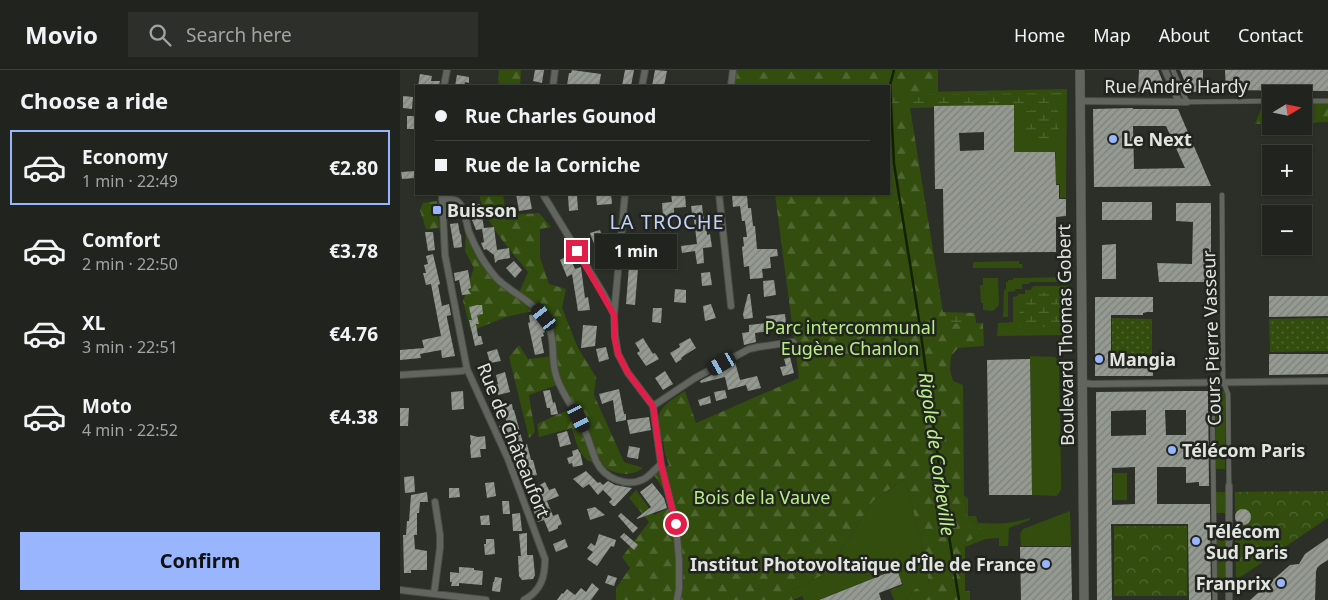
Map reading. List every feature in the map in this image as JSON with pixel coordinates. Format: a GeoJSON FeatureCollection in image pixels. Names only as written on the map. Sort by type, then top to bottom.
{"type":"FeatureCollection","features":[{"type":"Feature","properties":{"kind":"main road","name":"Boulevard Thomas Gobert"},"geometry":{"type":"LineString","coordinates":[[1080,70],[1084,600]]}},
{"type":"Feature","properties":{"kind":"street"},"geometry":{"type":"LineString","coordinates":[[444,85],[447,70]]}},
{"type":"Feature","properties":{"kind":"street"},"geometry":{"type":"LineString","coordinates":[[552,85],[555,70]]}},
{"type":"Feature","properties":{"kind":"street"},"geometry":{"type":"LineString","coordinates":[[642,85],[645,70]]}},
{"type":"Feature","properties":{"kind":"street"},"geometry":{"type":"LineString","coordinates":[[731,85],[733,70]]}},
{"type":"Feature","properties":{"kind":"street"},"geometry":{"type":"LineString","coordinates":[[1165,70],[1179,102]]}},
{"type":"Feature","properties":{"kind":"street"},"geometry":{"type":"LineString","coordinates":[[1174,70],[1187,102]]}},
{"type":"Feature","properties":{"kind":"street","name":"Rue André Hardy"},"geometry":{"type":"LineString","coordinates":[[1080,101],[1262,101]]}},
{"type":"Feature","properties":{"kind":"street"},"geometry":{"type":"LineString","coordinates":[[1312,101],[1328,101]]}},
{"type":"Feature","properties":{"kind":"street"},"geometry":{"type":"LineString","coordinates":[[544,195],[614,315]]}},
{"type":"Feature","properties":{"kind":"street"},"geometry":{"type":"LineString","coordinates":[[625,195],[614,315],[614,336],[618,354],[628,373],[653,406],[661,464],[676,524],[679,560],[677,600]]}},
{"type":"Feature","properties":{"kind":"street"},"geometry":{"type":"LineString","coordinates":[[719,195],[730,306]]}},
{"type":"Feature","properties":{"kind":"street","name":"Cours Pierre Vasseur"},"geometry":{"type":"LineString","coordinates":[[1222,195],[1223,381],[1228,394],[1229,600]]}},
{"type":"Feature","properties":{"kind":"street"},"geometry":{"type":"LineString","coordinates":[[442,196],[457,202],[462,208],[470,234],[484,262],[493,274],[502,283],[525,298],[544,317],[554,346],[555,374],[584,428],[596,461],[601,469],[616,480],[634,482],[642,480],[661,464]]}},
{"type":"Feature","properties":{"kind":"street","name":"Rue de Châteaufort"},"geometry":{"type":"LineString","coordinates":[[442,196],[445,255],[467,369],[508,459],[545,559],[545,571],[542,581],[537,590],[524,600]]}},
{"type":"Feature","properties":{"kind":"street"},"geometry":{"type":"LineString","coordinates":[[653,406],[695,378],[749,349],[793,342]]}},
{"type":"Feature","properties":{"kind":"street"},"geometry":{"type":"LineString","coordinates":[[400,375],[445,373],[467,369]]}},
{"type":"Feature","properties":{"kind":"street"},"geometry":{"type":"LineString","coordinates":[[1212,381],[1215,600]]}},
{"type":"Feature","properties":{"kind":"street"},"geometry":{"type":"LineString","coordinates":[[1082,383],[1328,381]]}},
{"type":"Feature","properties":{"kind":"street"},"geometry":{"type":"LineString","coordinates":[[434,594],[440,542],[435,502]]}},
{"type":"Feature","properties":{"kind":"street"},"geometry":{"type":"LineString","coordinates":[[400,590],[486,600]]}},
{"type":"Feature","properties":{"kind":"green space"},"geometry":{"type":"Polygon","coordinates":[[[499,70],[521,70],[520,85],[499,85],[499,70]]]}},
{"type":"Feature","properties":{"kind":"green space"},"geometry":{"type":"Polygon","coordinates":[[[737,70],[938,70],[938,92],[919,93],[918,108],[910,108],[943,312],[975,313],[976,323],[983,323],[984,346],[958,348],[951,356],[950,370],[953,381],[963,385],[964,498],[967,516],[979,525],[981,530],[980,534],[963,545],[963,591],[970,591],[970,600],[906,600],[915,589],[929,585],[925,558],[905,478],[873,501],[826,573],[791,591],[793,600],[616,600],[616,588],[630,568],[622,557],[649,522],[629,498],[636,490],[654,515],[668,508],[667,495],[654,475],[669,465],[663,441],[660,441],[658,428],[659,415],[664,407],[685,391],[696,423],[799,378],[775,195],[890,195],[890,85],[734,85],[737,70]]]}},
{"type":"Feature","properties":{"kind":"green space"},"geometry":{"type":"Polygon","coordinates":[[[1067,89],[1066,198],[1060,198],[1060,184],[1056,184],[1056,152],[1014,152],[1014,105],[918,108],[919,92],[1067,89]]]}},
{"type":"Feature","properties":{"kind":"green space"},"geometry":{"type":"Polygon","coordinates":[[[1063,93],[1063,103],[892,106],[892,95],[1063,93]]]}},
{"type":"Feature","properties":{"kind":"green space"},"geometry":{"type":"Polygon","coordinates":[[[1328,102],[1328,122],[1312,123],[1312,103],[1328,102]]]}},
{"type":"Feature","properties":{"kind":"green space"},"geometry":{"type":"Polygon","coordinates":[[[1262,106],[1262,124],[1255,124],[1262,106]]]}},
{"type":"Feature","properties":{"kind":"green space"},"geometry":{"type":"Polygon","coordinates":[[[1055,109],[1059,112],[1058,140],[1041,141],[1024,133],[1024,116],[1026,111],[1055,109]]]}},
{"type":"Feature","properties":{"kind":"green space"},"geometry":{"type":"Polygon","coordinates":[[[479,195],[503,195],[506,215],[539,213],[551,227],[540,229],[540,257],[549,284],[566,289],[562,308],[578,348],[596,377],[594,395],[624,462],[643,468],[639,471],[626,474],[618,473],[609,470],[599,463],[587,460],[579,449],[572,428],[539,437],[537,424],[570,409],[557,385],[529,395],[535,432],[529,438],[509,357],[519,345],[528,359],[554,356],[551,333],[538,310],[506,317],[471,331],[463,301],[474,268],[465,251],[466,230],[483,262],[518,295],[528,272],[492,226],[479,195]]]}},
{"type":"Feature","properties":{"kind":"green space"},"geometry":{"type":"Polygon","coordinates":[[[437,201],[439,228],[426,229],[420,210],[423,203],[437,201]]]}},
{"type":"Feature","properties":{"kind":"green space"},"geometry":{"type":"Polygon","coordinates":[[[1019,261],[1023,268],[973,268],[973,262],[1019,261]]]}},
{"type":"Feature","properties":{"kind":"green space"},"geometry":{"type":"Polygon","coordinates":[[[1066,277],[1065,282],[1030,282],[1029,284],[1022,284],[1022,289],[1008,292],[1008,317],[1003,317],[1004,290],[1008,280],[1013,280],[1013,278],[1066,277]]]}},
{"type":"Feature","properties":{"kind":"green space"},"geometry":{"type":"Polygon","coordinates":[[[983,278],[998,278],[999,305],[993,311],[983,310],[980,285],[983,285],[983,278]]]}},
{"type":"Feature","properties":{"kind":"green space"},"geometry":{"type":"Polygon","coordinates":[[[1034,286],[1069,286],[1070,335],[997,336],[998,323],[1013,322],[1013,297],[1018,296],[1018,294],[1025,294],[1025,290],[1031,290],[1034,286]]]}},
{"type":"Feature","properties":{"kind":"green space"},"geometry":{"type":"Polygon","coordinates":[[[1060,292],[1063,306],[1063,325],[1019,328],[1020,302],[1035,293],[1060,292]]]}},
{"type":"Feature","properties":{"kind":"green space"},"geometry":{"type":"Polygon","coordinates":[[[973,316],[973,323],[926,324],[926,317],[973,316]]]}},
{"type":"Feature","properties":{"kind":"green space"},"geometry":{"type":"Polygon","coordinates":[[[1112,318],[1152,319],[1152,355],[1112,355],[1112,318]]]}},
{"type":"Feature","properties":{"kind":"green space"},"geometry":{"type":"Polygon","coordinates":[[[1328,318],[1328,351],[1270,352],[1269,319],[1328,318]]]}},
{"type":"Feature","properties":{"kind":"green space"},"geometry":{"type":"Polygon","coordinates":[[[1030,356],[1055,357],[1059,362],[1061,490],[1057,496],[1032,495],[1030,356]]]}},
{"type":"Feature","properties":{"kind":"green space"},"geometry":{"type":"Polygon","coordinates":[[[1216,391],[1225,391],[1225,469],[1216,469],[1216,391]]]}},
{"type":"Feature","properties":{"kind":"green space"},"geometry":{"type":"Polygon","coordinates":[[[1113,473],[1127,473],[1127,500],[1113,500],[1113,473]]]}},
{"type":"Feature","properties":{"kind":"green space"},"geometry":{"type":"Polygon","coordinates":[[[905,478],[925,558],[929,586],[915,589],[906,600],[894,600],[890,590],[903,585],[896,569],[818,600],[804,600],[802,596],[793,600],[791,591],[826,573],[873,501],[905,478]]]}},
{"type":"Feature","properties":{"kind":"green space"},"geometry":{"type":"Polygon","coordinates":[[[1328,491],[1328,518],[1236,580],[1235,492],[1328,491]]]}},
{"type":"Feature","properties":{"kind":"green space"},"geometry":{"type":"Polygon","coordinates":[[[1216,492],[1225,492],[1226,513],[1216,513],[1216,492]]]}},
{"type":"Feature","properties":{"kind":"green space"},"geometry":{"type":"Polygon","coordinates":[[[964,496],[968,499],[968,516],[976,516],[978,523],[1004,523],[1030,518],[1030,520],[1009,528],[1008,546],[999,546],[999,538],[986,539],[965,547],[965,591],[963,591],[963,545],[980,534],[979,525],[967,516],[964,496]]]}},
{"type":"Feature","properties":{"kind":"green space"},"geometry":{"type":"Polygon","coordinates":[[[1070,511],[1071,546],[1021,546],[1020,534],[1023,529],[1070,511]]]}},
{"type":"Feature","properties":{"kind":"green space"},"geometry":{"type":"Polygon","coordinates":[[[1226,523],[1226,586],[1217,586],[1216,524],[1226,523]]]}},
{"type":"Feature","properties":{"kind":"green space"},"geometry":{"type":"Polygon","coordinates":[[[1114,526],[1187,526],[1187,596],[1114,596],[1114,526]]]}},
{"type":"Feature","properties":{"kind":"building"},"geometry":{"type":"Polygon","coordinates":[[[535,70],[544,70],[542,83],[533,81],[535,70]]]}},
{"type":"Feature","properties":{"kind":"building"},"geometry":{"type":"Polygon","coordinates":[[[572,70],[601,74],[599,85],[567,85],[569,73],[572,70]]]}},
{"type":"Feature","properties":{"kind":"building"},"geometry":{"type":"Polygon","coordinates":[[[625,70],[634,70],[631,85],[622,85],[625,70]]]}},
{"type":"Feature","properties":{"kind":"building"},"geometry":{"type":"Polygon","coordinates":[[[655,70],[667,71],[664,85],[652,85],[655,70]]]}},
{"type":"Feature","properties":{"kind":"building"},"geometry":{"type":"Polygon","coordinates":[[[1139,70],[1158,70],[1167,92],[1138,92],[1139,70]]]}},
{"type":"Feature","properties":{"kind":"building"},"geometry":{"type":"Polygon","coordinates":[[[1180,70],[1203,70],[1203,92],[1189,92],[1180,70]]]}},
{"type":"Feature","properties":{"kind":"building"},"geometry":{"type":"Polygon","coordinates":[[[1225,70],[1328,70],[1328,91],[1312,91],[1312,85],[1262,85],[1262,90],[1226,90],[1225,70]]]}},
{"type":"Feature","properties":{"kind":"building"},"geometry":{"type":"Polygon","coordinates":[[[420,74],[432,76],[431,81],[440,81],[439,85],[418,85],[420,74]]]}},
{"type":"Feature","properties":{"kind":"building"},"geometry":{"type":"Polygon","coordinates":[[[457,75],[469,77],[469,83],[465,82],[464,85],[455,85],[457,75]]]}},
{"type":"Feature","properties":{"kind":"building"},"geometry":{"type":"Polygon","coordinates":[[[403,96],[413,97],[412,109],[403,108],[403,96]]]}},
{"type":"Feature","properties":{"kind":"building"},"geometry":{"type":"Polygon","coordinates":[[[1014,105],[1014,152],[1055,152],[1056,185],[1059,185],[1059,199],[1066,199],[1066,216],[1056,217],[1056,252],[944,253],[943,189],[935,189],[934,106],[1014,105]],[[984,132],[959,133],[960,151],[984,150],[984,132]]]}},
{"type":"Feature","properties":{"kind":"building"},"geometry":{"type":"Polygon","coordinates":[[[1093,109],[1178,109],[1211,186],[1094,187],[1093,109]],[[1133,126],[1134,169],[1185,168],[1166,126],[1133,126]]]}},
{"type":"Feature","properties":{"kind":"building"},"geometry":{"type":"Polygon","coordinates":[[[407,116],[415,116],[415,129],[407,129],[407,116]]]}},
{"type":"Feature","properties":{"kind":"building"},"geometry":{"type":"Polygon","coordinates":[[[415,171],[415,178],[402,179],[401,172],[415,171]]]}},
{"type":"Feature","properties":{"kind":"building"},"geometry":{"type":"Polygon","coordinates":[[[516,195],[529,195],[532,209],[519,211],[516,195]]]}},
{"type":"Feature","properties":{"kind":"building"},"geometry":{"type":"Polygon","coordinates":[[[568,195],[577,195],[578,210],[569,211],[568,195]]]}},
{"type":"Feature","properties":{"kind":"building"},"geometry":{"type":"Polygon","coordinates":[[[596,195],[611,195],[612,204],[597,205],[596,195]]]}},
{"type":"Feature","properties":{"kind":"building"},"geometry":{"type":"Polygon","coordinates":[[[671,195],[685,195],[686,207],[674,208],[674,215],[663,216],[662,203],[672,202],[671,195]]]}},
{"type":"Feature","properties":{"kind":"building"},"geometry":{"type":"Polygon","coordinates":[[[732,195],[747,195],[748,208],[751,208],[753,226],[755,226],[757,249],[777,249],[778,256],[770,257],[771,268],[762,269],[763,278],[750,279],[749,266],[744,267],[742,247],[744,246],[743,237],[747,237],[745,221],[742,221],[740,206],[733,207],[732,195]]]}},
{"type":"Feature","properties":{"kind":"building"},"geometry":{"type":"Polygon","coordinates":[[[1102,202],[1152,202],[1152,220],[1102,220],[1102,202]]]}},
{"type":"Feature","properties":{"kind":"building"},"geometry":{"type":"Polygon","coordinates":[[[1176,203],[1211,203],[1211,282],[1159,282],[1157,263],[1192,264],[1193,222],[1176,221],[1176,203]]]}},
{"type":"Feature","properties":{"kind":"building"},"geometry":{"type":"Polygon","coordinates":[[[480,204],[484,228],[494,227],[497,250],[509,248],[510,258],[498,260],[495,263],[494,255],[486,249],[484,250],[481,243],[484,242],[482,229],[476,230],[470,206],[480,204]]]}},
{"type":"Feature","properties":{"kind":"building"},"geometry":{"type":"Polygon","coordinates":[[[702,205],[704,219],[706,219],[707,235],[710,234],[712,247],[703,248],[704,263],[697,264],[695,251],[682,253],[681,246],[697,244],[691,206],[702,205]]]}},
{"type":"Feature","properties":{"kind":"building"},"geometry":{"type":"Polygon","coordinates":[[[458,223],[462,247],[454,248],[450,224],[458,223]]]}},
{"type":"Feature","properties":{"kind":"building"},"geometry":{"type":"Polygon","coordinates":[[[600,230],[605,246],[596,249],[590,233],[600,230]]]}},
{"type":"Feature","properties":{"kind":"building"},"geometry":{"type":"Polygon","coordinates":[[[425,232],[433,232],[435,250],[428,251],[425,232]]]}},
{"type":"Feature","properties":{"kind":"building"},"geometry":{"type":"Polygon","coordinates":[[[640,236],[652,237],[652,250],[643,249],[643,243],[639,243],[640,236]]]}},
{"type":"Feature","properties":{"kind":"building"},"geometry":{"type":"Polygon","coordinates":[[[1116,244],[1116,279],[1102,279],[1102,245],[1116,244]]]}},
{"type":"Feature","properties":{"kind":"building"},"geometry":{"type":"Polygon","coordinates":[[[433,254],[440,284],[438,285],[442,306],[449,304],[451,315],[447,316],[447,318],[455,356],[442,358],[441,350],[420,354],[421,358],[400,360],[400,350],[424,348],[422,340],[441,336],[431,284],[426,285],[423,273],[426,273],[424,265],[428,264],[426,256],[433,254]]]}},
{"type":"Feature","properties":{"kind":"building"},"geometry":{"type":"Polygon","coordinates":[[[569,255],[575,269],[581,267],[585,298],[588,297],[590,310],[578,311],[572,274],[567,277],[560,260],[569,255]]]}},
{"type":"Feature","properties":{"kind":"building"},"geometry":{"type":"Polygon","coordinates":[[[514,261],[522,270],[515,278],[506,268],[514,261]]]}},
{"type":"Feature","properties":{"kind":"building"},"geometry":{"type":"Polygon","coordinates":[[[629,266],[638,266],[635,305],[626,304],[629,266]]]}},
{"type":"Feature","properties":{"kind":"building"},"geometry":{"type":"Polygon","coordinates":[[[468,270],[471,288],[468,289],[471,294],[462,295],[459,280],[455,281],[454,273],[468,270]]]}},
{"type":"Feature","properties":{"kind":"building"},"geometry":{"type":"Polygon","coordinates":[[[710,272],[712,285],[702,286],[701,273],[710,272]]]}},
{"type":"Feature","properties":{"kind":"building"},"geometry":{"type":"Polygon","coordinates":[[[774,280],[776,295],[764,297],[763,281],[774,280]]]}},
{"type":"Feature","properties":{"kind":"building"},"geometry":{"type":"Polygon","coordinates":[[[675,289],[686,290],[686,303],[674,302],[675,289]]]}},
{"type":"Feature","properties":{"kind":"building"},"geometry":{"type":"Polygon","coordinates":[[[748,294],[750,294],[753,318],[744,319],[743,314],[748,294]]]}},
{"type":"Feature","properties":{"kind":"building"},"geometry":{"type":"Polygon","coordinates":[[[1269,296],[1328,296],[1328,316],[1269,317],[1269,296]]]}},
{"type":"Feature","properties":{"kind":"building"},"geometry":{"type":"Polygon","coordinates":[[[1095,297],[1153,297],[1153,312],[1143,313],[1143,315],[1111,315],[1111,358],[1143,358],[1143,360],[1153,361],[1153,376],[1095,376],[1095,297]]]}},
{"type":"Feature","properties":{"kind":"building"},"geometry":{"type":"Polygon","coordinates":[[[711,304],[716,318],[705,321],[703,306],[711,304]]]}},
{"type":"Feature","properties":{"kind":"building"},"geometry":{"type":"Polygon","coordinates":[[[482,305],[483,314],[477,315],[479,324],[476,324],[478,336],[481,336],[483,344],[475,346],[469,320],[472,320],[469,307],[482,305]]]}},
{"type":"Feature","properties":{"kind":"building"},"geometry":{"type":"Polygon","coordinates":[[[653,308],[662,308],[661,323],[652,322],[653,308]]]}},
{"type":"Feature","properties":{"kind":"building"},"geometry":{"type":"Polygon","coordinates":[[[535,314],[545,332],[543,333],[544,336],[541,337],[544,353],[535,355],[528,323],[530,322],[529,315],[535,314]]]}},
{"type":"Feature","properties":{"kind":"building"},"geometry":{"type":"Polygon","coordinates":[[[785,314],[786,323],[777,324],[778,330],[755,333],[756,342],[744,345],[742,333],[749,332],[749,325],[767,323],[766,316],[785,314]]]}},
{"type":"Feature","properties":{"kind":"building"},"geometry":{"type":"Polygon","coordinates":[[[583,325],[597,326],[595,346],[581,348],[583,325]]]}},
{"type":"Feature","properties":{"kind":"building"},"geometry":{"type":"Polygon","coordinates":[[[643,338],[653,354],[655,353],[659,359],[646,366],[637,353],[640,351],[635,343],[643,338]]]}},
{"type":"Feature","properties":{"kind":"building"},"geometry":{"type":"Polygon","coordinates":[[[690,338],[696,348],[676,363],[670,353],[680,347],[679,344],[690,338]]]}},
{"type":"Feature","properties":{"kind":"building"},"geometry":{"type":"Polygon","coordinates":[[[606,347],[609,359],[599,362],[596,349],[606,347]]]}},
{"type":"Feature","properties":{"kind":"building"},"geometry":{"type":"Polygon","coordinates":[[[497,349],[501,361],[490,363],[487,352],[497,349]]]}},
{"type":"Feature","properties":{"kind":"building"},"geometry":{"type":"Polygon","coordinates":[[[1269,354],[1328,354],[1328,374],[1269,375],[1269,354]]]}},
{"type":"Feature","properties":{"kind":"building"},"geometry":{"type":"Polygon","coordinates":[[[790,357],[794,373],[783,376],[780,367],[786,366],[784,359],[790,357]]]}},
{"type":"Feature","properties":{"kind":"building"},"geometry":{"type":"Polygon","coordinates":[[[1030,359],[1032,495],[989,495],[987,360],[1030,359]]]}},
{"type":"Feature","properties":{"kind":"building"},"geometry":{"type":"Polygon","coordinates":[[[735,362],[740,380],[757,376],[761,388],[748,391],[746,385],[728,390],[725,377],[701,383],[700,381],[735,362]]]}},
{"type":"Feature","properties":{"kind":"building"},"geometry":{"type":"Polygon","coordinates":[[[665,371],[673,384],[663,390],[655,378],[665,371]]]}},
{"type":"Feature","properties":{"kind":"building"},"geometry":{"type":"Polygon","coordinates":[[[505,372],[510,392],[498,395],[496,375],[505,372]]]}},
{"type":"Feature","properties":{"kind":"building"},"geometry":{"type":"Polygon","coordinates":[[[619,389],[626,420],[616,422],[613,400],[602,404],[599,394],[619,389]]]}},
{"type":"Feature","properties":{"kind":"building"},"geometry":{"type":"Polygon","coordinates":[[[550,390],[558,414],[551,415],[550,408],[547,408],[543,391],[550,390]]]}},
{"type":"Feature","properties":{"kind":"building"},"geometry":{"type":"Polygon","coordinates":[[[725,390],[727,398],[716,401],[714,392],[725,390]]]}},
{"type":"Feature","properties":{"kind":"building"},"geometry":{"type":"Polygon","coordinates":[[[463,391],[464,409],[452,410],[451,392],[463,391]]]}},
{"type":"Feature","properties":{"kind":"building"},"geometry":{"type":"Polygon","coordinates":[[[1208,391],[1209,486],[1199,486],[1199,482],[1186,483],[1186,467],[1157,467],[1157,504],[1210,504],[1211,600],[1189,600],[1188,524],[1111,524],[1112,600],[1097,600],[1096,392],[1208,391]],[[1146,410],[1111,411],[1111,436],[1146,435],[1146,410]],[[1165,410],[1166,435],[1186,435],[1186,410],[1165,410]],[[1135,467],[1112,468],[1112,505],[1135,504],[1135,467]]]}},
{"type":"Feature","properties":{"kind":"building"},"geometry":{"type":"Polygon","coordinates":[[[710,396],[711,403],[700,406],[698,400],[710,396]]]}},
{"type":"Feature","properties":{"kind":"building"},"geometry":{"type":"Polygon","coordinates":[[[512,404],[523,443],[508,446],[499,426],[507,424],[503,406],[512,404]]]}},
{"type":"Feature","properties":{"kind":"building"},"geometry":{"type":"Polygon","coordinates":[[[400,408],[409,408],[408,426],[400,426],[400,408]]]}},
{"type":"Feature","properties":{"kind":"building"},"geometry":{"type":"Polygon","coordinates":[[[649,417],[651,430],[630,434],[627,420],[649,417]]]}},
{"type":"Feature","properties":{"kind":"building"},"geometry":{"type":"Polygon","coordinates":[[[567,431],[571,444],[560,447],[557,434],[567,431]]]}},
{"type":"Feature","properties":{"kind":"building"},"geometry":{"type":"Polygon","coordinates":[[[470,435],[485,436],[486,449],[480,449],[481,457],[471,458],[470,435]]]}},
{"type":"Feature","properties":{"kind":"building"},"geometry":{"type":"Polygon","coordinates":[[[527,444],[537,475],[525,477],[524,473],[520,474],[516,466],[522,465],[518,447],[527,444]]]}},
{"type":"Feature","properties":{"kind":"building"},"geometry":{"type":"Polygon","coordinates":[[[629,446],[640,448],[638,459],[627,457],[629,446]]]}},
{"type":"Feature","properties":{"kind":"building"},"geometry":{"type":"Polygon","coordinates":[[[578,449],[583,465],[573,467],[572,463],[569,464],[567,458],[573,456],[572,451],[578,449]]]}},
{"type":"Feature","properties":{"kind":"building"},"geometry":{"type":"Polygon","coordinates":[[[586,471],[598,483],[600,482],[603,485],[608,481],[615,485],[632,488],[613,506],[609,502],[612,499],[603,490],[598,495],[589,484],[583,488],[573,479],[586,471]]]}},
{"type":"Feature","properties":{"kind":"building"},"geometry":{"type":"Polygon","coordinates":[[[414,476],[415,492],[405,493],[404,477],[414,476]]]}},
{"type":"Feature","properties":{"kind":"building"},"geometry":{"type":"Polygon","coordinates":[[[494,482],[496,496],[487,498],[485,483],[494,482]]]}},
{"type":"Feature","properties":{"kind":"building"},"geometry":{"type":"Polygon","coordinates":[[[545,482],[549,490],[555,488],[559,496],[544,502],[538,486],[545,482]]]}},
{"type":"Feature","properties":{"kind":"building"},"geometry":{"type":"Polygon","coordinates":[[[652,483],[664,498],[667,508],[637,519],[651,507],[640,492],[652,483]]]}},
{"type":"Feature","properties":{"kind":"building"},"geometry":{"type":"Polygon","coordinates":[[[449,488],[459,488],[460,497],[449,498],[449,488]]]}},
{"type":"Feature","properties":{"kind":"building"},"geometry":{"type":"Polygon","coordinates":[[[427,492],[428,502],[420,502],[419,513],[417,513],[417,535],[414,535],[415,549],[427,551],[427,570],[411,570],[411,573],[404,573],[403,535],[406,535],[407,521],[409,521],[411,495],[427,492]]]}},
{"type":"Feature","properties":{"kind":"building"},"geometry":{"type":"Polygon","coordinates":[[[502,501],[509,501],[510,514],[503,514],[502,501]]]}},
{"type":"Feature","properties":{"kind":"building"},"geometry":{"type":"Polygon","coordinates":[[[547,501],[553,516],[558,514],[562,524],[557,529],[549,532],[544,520],[538,522],[532,507],[547,501]]]}},
{"type":"Feature","properties":{"kind":"building"},"geometry":{"type":"Polygon","coordinates":[[[595,507],[605,515],[590,520],[587,509],[595,507]]]}},
{"type":"Feature","properties":{"kind":"building"},"geometry":{"type":"Polygon","coordinates":[[[1240,509],[1246,509],[1251,514],[1249,523],[1240,525],[1235,520],[1235,514],[1240,509]]]}},
{"type":"Feature","properties":{"kind":"building"},"geometry":{"type":"Polygon","coordinates":[[[520,513],[522,531],[513,531],[512,514],[520,513]]]}},
{"type":"Feature","properties":{"kind":"building"},"geometry":{"type":"Polygon","coordinates":[[[621,513],[638,528],[633,533],[618,516],[621,513]]]}},
{"type":"Feature","properties":{"kind":"building"},"geometry":{"type":"Polygon","coordinates":[[[489,515],[490,525],[481,525],[480,516],[489,515]]]}},
{"type":"Feature","properties":{"kind":"building"},"geometry":{"type":"Polygon","coordinates":[[[527,533],[527,555],[533,555],[535,575],[533,579],[522,580],[519,576],[518,556],[521,556],[519,534],[527,533]]]}},
{"type":"Feature","properties":{"kind":"building"},"geometry":{"type":"Polygon","coordinates":[[[624,533],[638,545],[634,550],[620,537],[624,533]]]}},
{"type":"Feature","properties":{"kind":"building"},"geometry":{"type":"Polygon","coordinates":[[[599,534],[616,540],[614,547],[611,546],[597,566],[587,559],[593,552],[587,548],[591,543],[595,546],[599,534]]]}},
{"type":"Feature","properties":{"kind":"building"},"geometry":{"type":"Polygon","coordinates":[[[1328,538],[1328,560],[1317,568],[1316,572],[1315,600],[1250,600],[1290,565],[1299,564],[1305,554],[1328,538]]]}},
{"type":"Feature","properties":{"kind":"building"},"geometry":{"type":"Polygon","coordinates":[[[486,539],[494,539],[495,554],[485,555],[484,544],[486,544],[486,539]]]}},
{"type":"Feature","properties":{"kind":"building"},"geometry":{"type":"Polygon","coordinates":[[[565,539],[568,547],[556,552],[553,544],[565,539]]]}},
{"type":"Feature","properties":{"kind":"building","name":"Institut Photovoltaïque d'Île de France"},"geometry":{"type":"Polygon","coordinates":[[[1020,547],[1071,547],[1072,600],[1021,600],[1020,547]]]}},
{"type":"Feature","properties":{"kind":"building"},"geometry":{"type":"Polygon","coordinates":[[[459,567],[483,571],[482,585],[459,583],[459,586],[451,586],[450,572],[459,573],[459,567]]]}},
{"type":"Feature","properties":{"kind":"building"},"geometry":{"type":"Polygon","coordinates":[[[897,569],[902,584],[879,593],[881,600],[819,600],[897,569]]]}},
{"type":"Feature","properties":{"kind":"building"},"geometry":{"type":"Polygon","coordinates":[[[608,575],[617,578],[614,586],[605,583],[608,575]]]}},
{"type":"Feature","properties":{"kind":"building"},"geometry":{"type":"Polygon","coordinates":[[[495,577],[502,578],[500,592],[492,591],[495,577]]]}},
{"type":"Feature","properties":{"kind":"building"},"geometry":{"type":"Polygon","coordinates":[[[592,583],[599,589],[591,600],[557,600],[567,589],[575,595],[581,588],[586,592],[592,583]]]}},
{"type":"Feature","properties":{"kind":"waterway","name":"Rigole de Corbeville"},"geometry":{"type":"LineString","coordinates":[[894,70],[890,85],[894,164],[919,320],[959,600]]}},
{"type":"Feature","properties":{"kind":"place","name":"Le Next"},"geometry":{"type":"Point","coordinates":[1113,139]}},
{"type":"Feature","properties":{"kind":"place","name":"Buisson"},"geometry":{"type":"Point","coordinates":[437,210]}},
{"type":"Feature","properties":{"kind":"place","name":"Mangia"},"geometry":{"type":"Point","coordinates":[1099,359]}},
{"type":"Feature","properties":{"kind":"place","name":"Télécom Paris"},"geometry":{"type":"Point","coordinates":[1172,450]}},
{"type":"Feature","properties":{"kind":"place","name":"Télécom Sud Paris"},"geometry":{"type":"Point","coordinates":[1196,541]}},
{"type":"Feature","properties":{"kind":"place","name":"Institut Photovoltaïque d'Île de France"},"geometry":{"type":"Point","coordinates":[1046,564]}},
{"type":"Feature","properties":{"kind":"place","name":"Franprix"},"geometry":{"type":"Point","coordinates":[1281,583]}},
{"type":"Feature","properties":{"kind":"district","name":"LA TROCHE"},"geometry":{"type":"Point","coordinates":[667,221]}},
{"type":"Feature","properties":{"kind":"route"},"geometry":{"type":"LineString","coordinates":[[577,251],[614,315],[614,336],[618,354],[628,373],[653,406],[661,464],[676,524]]}},
{"type":"Feature","properties":{"kind":"park label","name":"Parc intercommunal Eugène Chanlon"},"geometry":{"type":"Point","coordinates":[850,337]}},
{"type":"Feature","properties":{"kind":"park label","name":"Bois de la Vauve"},"geometry":{"type":"Point","coordinates":[762,497]}}]}
